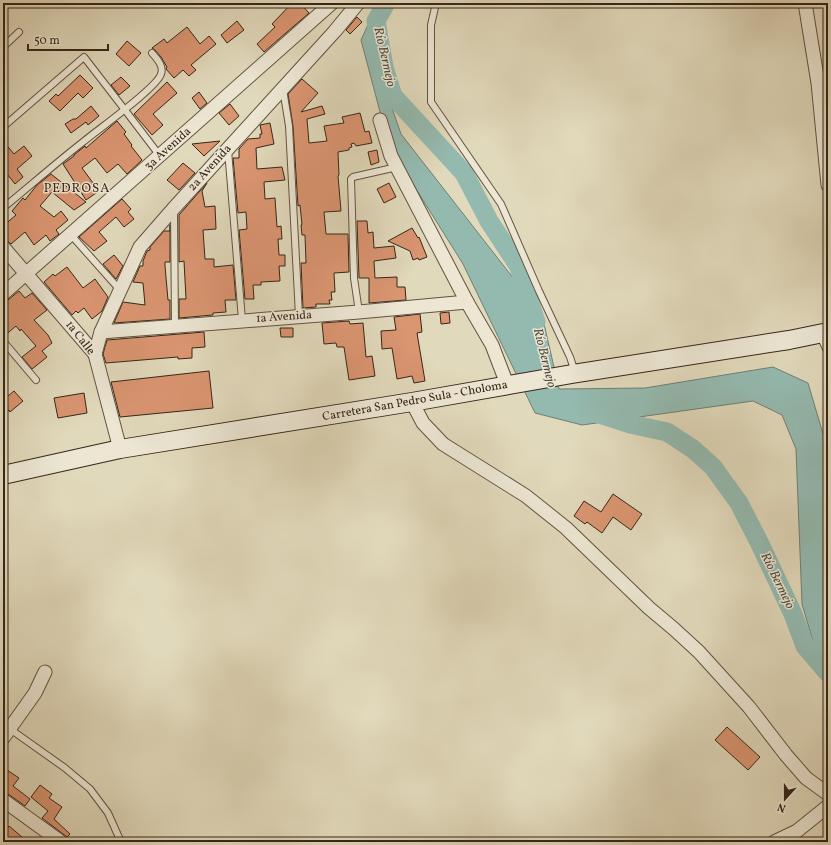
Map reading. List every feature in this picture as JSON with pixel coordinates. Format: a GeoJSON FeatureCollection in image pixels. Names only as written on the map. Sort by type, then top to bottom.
{"type":"FeatureCollection","features":[{"type":"Feature","properties":{"kind":"main road","name":"Carretera San Pedro Sula - Choloma"},"geometry":{"type":"LineString","coordinates":[[3,475],[120,449],[789,340],[824,333]]}},
{"type":"Feature","properties":{"kind":"street","name":"3a Avenida"},"geometry":{"type":"LineString","coordinates":[[3,294],[332,3]]}},
{"type":"Feature","properties":{"kind":"street","name":"2a Avenida"},"geometry":{"type":"LineString","coordinates":[[95,354],[101,332],[140,247],[283,89],[358,3]]}},
{"type":"Feature","properties":{"kind":"street"},"geometry":{"type":"LineString","coordinates":[[805,3],[818,83],[828,186]]}},
{"type":"Feature","properties":{"kind":"street"},"geometry":{"type":"LineString","coordinates":[[380,120],[391,156],[467,302],[492,345],[505,379],[510,385]]}},
{"type":"Feature","properties":{"kind":"street","name":"1a Calle"},"geometry":{"type":"LineString","coordinates":[[3,247],[95,354],[120,449]]}},
{"type":"Feature","properties":{"kind":"street","name":"1a Avenida"},"geometry":{"type":"LineString","coordinates":[[101,332],[467,302]]}},
{"type":"Feature","properties":{"kind":"street"},"geometry":{"type":"LineString","coordinates":[[412,402],[423,423],[443,444],[526,496],[560,523],[649,608],[679,633],[699,652],[749,707],[806,778],[828,794]]}},
{"type":"Feature","properties":{"kind":"street"},"geometry":{"type":"LineString","coordinates":[[5,729],[35,693],[45,672]]}},
{"type":"Feature","properties":{"kind":"street"},"geometry":{"type":"LineString","coordinates":[[3,800],[61,842]]}},
{"type":"Feature","properties":{"kind":"street"},"geometry":{"type":"LineString","coordinates":[[774,842],[796,831],[828,806]]}},
{"type":"Feature","properties":{"kind":"lane"},"geometry":{"type":"LineString","coordinates":[[436,3],[431,25],[431,102],[501,204],[570,357],[574,375]]}},
{"type":"Feature","properties":{"kind":"lane"},"geometry":{"type":"LineString","coordinates":[[3,47],[19,32]]}},
{"type":"Feature","properties":{"kind":"lane"},"geometry":{"type":"LineString","coordinates":[[3,208],[125,110],[156,82],[161,75],[162,69],[161,63],[152,53]]}},
{"type":"Feature","properties":{"kind":"lane"},"geometry":{"type":"LineString","coordinates":[[3,127],[84,57],[160,156]]}},
{"type":"Feature","properties":{"kind":"lane"},"geometry":{"type":"LineString","coordinates":[[283,89],[289,126],[299,316]]}},
{"type":"Feature","properties":{"kind":"lane"},"geometry":{"type":"LineString","coordinates":[[228,148],[242,320]]}},
{"type":"Feature","properties":{"kind":"lane"},"geometry":{"type":"LineString","coordinates":[[359,312],[354,278],[351,179],[353,177],[397,167]]}},
{"type":"Feature","properties":{"kind":"lane"},"geometry":{"type":"LineString","coordinates":[[174,208],[175,326]]}},
{"type":"Feature","properties":{"kind":"lane"},"geometry":{"type":"LineString","coordinates":[[70,235],[120,290]]}},
{"type":"Feature","properties":{"kind":"lane"},"geometry":{"type":"LineString","coordinates":[[824,333],[828,353]]}},
{"type":"Feature","properties":{"kind":"lane"},"geometry":{"type":"LineString","coordinates":[[3,341],[36,380]]}},
{"type":"Feature","properties":{"kind":"lane"},"geometry":{"type":"LineString","coordinates":[[5,729],[65,768],[90,789],[108,813],[121,842]]}},
{"type":"Feature","properties":{"kind":"water"},"geometry":{"type":"Polygon","coordinates":[[[378,3],[391,3],[375,35],[375,59],[401,134],[542,315],[559,389],[645,388],[773,367],[808,383],[828,451],[828,668],[817,655],[802,604],[796,449],[782,415],[753,401],[582,425],[535,413],[463,264],[389,146],[361,40],[378,3]]]}},
{"type":"Feature","properties":{"kind":"building"},"geometry":{"type":"Polygon","coordinates":[[[292,3],[300,3],[309,13],[264,52],[257,44],[275,27],[272,24],[292,3]]]}},
{"type":"Feature","properties":{"kind":"building"},"geometry":{"type":"Polygon","coordinates":[[[357,17],[362,22],[350,34],[346,30],[357,17]]]}},
{"type":"Feature","properties":{"kind":"building"},"geometry":{"type":"Polygon","coordinates":[[[237,21],[244,30],[227,43],[221,35],[237,21]]]}},
{"type":"Feature","properties":{"kind":"building"},"geometry":{"type":"Polygon","coordinates":[[[187,27],[200,44],[209,36],[216,44],[191,65],[196,70],[189,76],[183,70],[174,78],[166,69],[167,67],[161,57],[152,48],[164,39],[167,43],[187,27]]]}},
{"type":"Feature","properties":{"kind":"building"},"geometry":{"type":"Polygon","coordinates":[[[127,41],[141,53],[129,66],[116,54],[127,41]]]}},
{"type":"Feature","properties":{"kind":"building"},"geometry":{"type":"Polygon","coordinates":[[[80,75],[93,88],[83,98],[78,93],[60,111],[49,101],[56,94],[58,96],[80,75]]]}},
{"type":"Feature","properties":{"kind":"building"},"geometry":{"type":"Polygon","coordinates":[[[121,77],[130,86],[119,95],[111,85],[121,77]]]}},
{"type":"Feature","properties":{"kind":"building"},"geometry":{"type":"Polygon","coordinates":[[[302,79],[318,93],[301,112],[322,106],[325,114],[307,119],[309,143],[327,141],[324,126],[344,123],[342,117],[360,113],[365,132],[369,131],[372,143],[356,146],[354,143],[351,144],[352,147],[349,148],[349,150],[338,152],[338,176],[341,211],[324,212],[326,234],[348,234],[349,272],[334,273],[335,292],[331,292],[332,300],[329,300],[330,304],[316,304],[316,307],[303,308],[301,263],[306,263],[305,235],[302,235],[300,205],[298,206],[293,126],[288,94],[302,79]]]}},
{"type":"Feature","properties":{"kind":"building"},"geometry":{"type":"Polygon","coordinates":[[[167,82],[177,93],[153,114],[163,125],[152,135],[134,114],[167,82]]]}},
{"type":"Feature","properties":{"kind":"building"},"geometry":{"type":"Polygon","coordinates":[[[199,92],[207,103],[200,109],[192,98],[199,92]]]}},
{"type":"Feature","properties":{"kind":"building"},"geometry":{"type":"Polygon","coordinates":[[[230,104],[239,116],[229,125],[219,113],[230,104]]]}},
{"type":"Feature","properties":{"kind":"building"},"geometry":{"type":"Polygon","coordinates":[[[91,106],[99,116],[88,125],[86,122],[71,133],[65,124],[73,119],[76,119],[91,106]]]}},
{"type":"Feature","properties":{"kind":"building"},"geometry":{"type":"Polygon","coordinates":[[[117,121],[126,132],[124,134],[132,145],[131,146],[142,160],[127,174],[118,164],[107,173],[95,158],[82,168],[99,191],[86,200],[63,164],[85,146],[86,148],[117,121]]]}},
{"type":"Feature","properties":{"kind":"building"},"geometry":{"type":"Polygon","coordinates":[[[270,123],[274,144],[256,148],[257,169],[282,167],[285,180],[264,182],[265,199],[275,198],[277,227],[281,226],[282,239],[278,239],[279,255],[285,255],[285,266],[279,266],[280,281],[261,282],[261,285],[253,285],[254,299],[245,299],[239,230],[247,229],[246,212],[238,213],[233,158],[239,158],[239,149],[248,139],[260,138],[260,134],[262,134],[260,125],[270,123]]]}},
{"type":"Feature","properties":{"kind":"building"},"geometry":{"type":"Polygon","coordinates":[[[3,141],[14,154],[24,146],[32,156],[17,169],[23,177],[15,184],[3,169],[3,141]]]}},
{"type":"Feature","properties":{"kind":"building"},"geometry":{"type":"Polygon","coordinates":[[[220,141],[204,156],[192,144],[220,141]]]}},
{"type":"Feature","properties":{"kind":"building"},"geometry":{"type":"Polygon","coordinates":[[[377,150],[379,162],[371,165],[368,152],[377,150]]]}},
{"type":"Feature","properties":{"kind":"building"},"geometry":{"type":"Polygon","coordinates":[[[183,163],[195,173],[179,190],[167,180],[183,163]]]}},
{"type":"Feature","properties":{"kind":"building"},"geometry":{"type":"Polygon","coordinates":[[[51,174],[86,202],[74,210],[52,192],[40,206],[54,217],[61,211],[68,220],[56,230],[59,234],[50,241],[46,235],[34,245],[25,232],[11,244],[3,239],[3,226],[16,215],[12,211],[23,198],[25,200],[37,185],[51,174]]]}},
{"type":"Feature","properties":{"kind":"building"},"geometry":{"type":"Polygon","coordinates":[[[207,183],[202,191],[205,207],[215,206],[216,229],[203,230],[205,259],[214,259],[214,267],[233,265],[236,300],[225,300],[226,312],[213,313],[213,315],[179,318],[179,299],[186,299],[184,261],[179,262],[179,215],[207,183]]]}},
{"type":"Feature","properties":{"kind":"building"},"geometry":{"type":"Polygon","coordinates":[[[389,183],[396,197],[384,203],[377,189],[389,183]]]}},
{"type":"Feature","properties":{"kind":"building"},"geometry":{"type":"Polygon","coordinates":[[[122,199],[131,209],[128,212],[134,219],[124,227],[116,217],[99,232],[107,241],[94,251],[79,237],[122,199]]]}},
{"type":"Feature","properties":{"kind":"building"},"geometry":{"type":"Polygon","coordinates":[[[357,221],[367,221],[368,233],[373,232],[374,248],[394,246],[396,258],[374,261],[375,278],[397,277],[397,287],[405,287],[406,300],[369,303],[369,278],[359,278],[357,221]]]}},
{"type":"Feature","properties":{"kind":"building"},"geometry":{"type":"Polygon","coordinates":[[[412,228],[418,238],[419,237],[427,257],[419,260],[418,258],[413,260],[410,251],[388,241],[412,228]]]}},
{"type":"Feature","properties":{"kind":"building"},"geometry":{"type":"Polygon","coordinates":[[[164,231],[170,231],[170,262],[165,262],[165,266],[168,300],[170,300],[170,319],[114,323],[123,302],[145,305],[143,283],[133,282],[140,266],[143,266],[143,261],[147,251],[150,250],[150,247],[164,231]]]}},
{"type":"Feature","properties":{"kind":"building"},"geometry":{"type":"Polygon","coordinates":[[[114,255],[123,266],[116,279],[103,264],[114,255]]]}},
{"type":"Feature","properties":{"kind":"building"},"geometry":{"type":"Polygon","coordinates":[[[67,267],[83,288],[95,279],[108,297],[102,311],[92,319],[84,308],[78,313],[76,311],[72,315],[44,282],[53,274],[55,276],[67,267]]]}},
{"type":"Feature","properties":{"kind":"building"},"geometry":{"type":"Polygon","coordinates":[[[19,291],[25,298],[32,293],[47,310],[34,320],[48,335],[52,343],[42,351],[47,357],[32,369],[22,357],[36,346],[21,329],[20,331],[16,326],[3,337],[3,302],[19,291]]]}},
{"type":"Feature","properties":{"kind":"building"},"geometry":{"type":"Polygon","coordinates":[[[449,312],[450,323],[441,324],[440,313],[449,312]]]}},
{"type":"Feature","properties":{"kind":"building"},"geometry":{"type":"Polygon","coordinates":[[[420,314],[422,332],[417,333],[425,381],[414,383],[412,376],[397,379],[392,348],[382,349],[381,331],[396,330],[394,317],[420,314]]]}},
{"type":"Feature","properties":{"kind":"building"},"geometry":{"type":"Polygon","coordinates":[[[349,321],[350,324],[363,323],[366,357],[372,356],[375,376],[349,380],[344,347],[337,347],[336,343],[324,344],[322,323],[349,321]]]}},
{"type":"Feature","properties":{"kind":"building"},"geometry":{"type":"Polygon","coordinates":[[[280,328],[293,328],[293,337],[281,337],[280,328]]]}},
{"type":"Feature","properties":{"kind":"building"},"geometry":{"type":"Polygon","coordinates":[[[204,332],[205,347],[192,348],[192,358],[178,359],[178,357],[106,363],[103,354],[107,340],[204,332]]]}},
{"type":"Feature","properties":{"kind":"building"},"geometry":{"type":"Polygon","coordinates":[[[209,371],[213,408],[120,417],[111,382],[209,371]]]}},
{"type":"Feature","properties":{"kind":"building"},"geometry":{"type":"Polygon","coordinates":[[[14,391],[23,401],[10,412],[9,410],[3,415],[3,400],[14,391]]]}},
{"type":"Feature","properties":{"kind":"building"},"geometry":{"type":"Polygon","coordinates":[[[84,393],[87,413],[58,418],[54,398],[84,393]]]}},
{"type":"Feature","properties":{"kind":"building"},"geometry":{"type":"Polygon","coordinates":[[[613,494],[642,514],[631,530],[613,517],[602,533],[587,522],[585,524],[574,516],[584,501],[601,512],[613,494]]]}},
{"type":"Feature","properties":{"kind":"building"},"geometry":{"type":"Polygon","coordinates":[[[727,727],[760,757],[748,770],[715,740],[727,727]]]}},
{"type":"Feature","properties":{"kind":"building"},"geometry":{"type":"Polygon","coordinates":[[[7,770],[19,778],[13,786],[30,799],[25,806],[3,792],[3,775],[7,770]]]}},
{"type":"Feature","properties":{"kind":"building"},"geometry":{"type":"Polygon","coordinates":[[[40,785],[52,794],[49,798],[62,807],[54,819],[70,834],[67,837],[42,818],[48,811],[31,797],[40,785]]]}},
{"type":"Feature","properties":{"kind":"building"},"geometry":{"type":"Polygon","coordinates":[[[9,826],[22,837],[17,842],[3,842],[3,833],[9,826]]]}},
{"type":"Feature","properties":{"kind":"waterway","name":"Río Bermejo"},"geometry":{"type":"LineString","coordinates":[[386,3],[376,21],[384,67],[393,96],[464,173],[489,221],[519,267],[536,322]]}},
{"type":"Feature","properties":{"kind":"waterway","name":"Río Bermejo"},"geometry":{"type":"LineString","coordinates":[[593,412],[630,424],[667,432],[693,449],[713,467],[739,503],[793,614],[805,646],[828,673]]}},
{"type":"Feature","properties":{"kind":"district","name":"PEDROSA"},"geometry":{"type":"Point","coordinates":[77,189]}}]}
